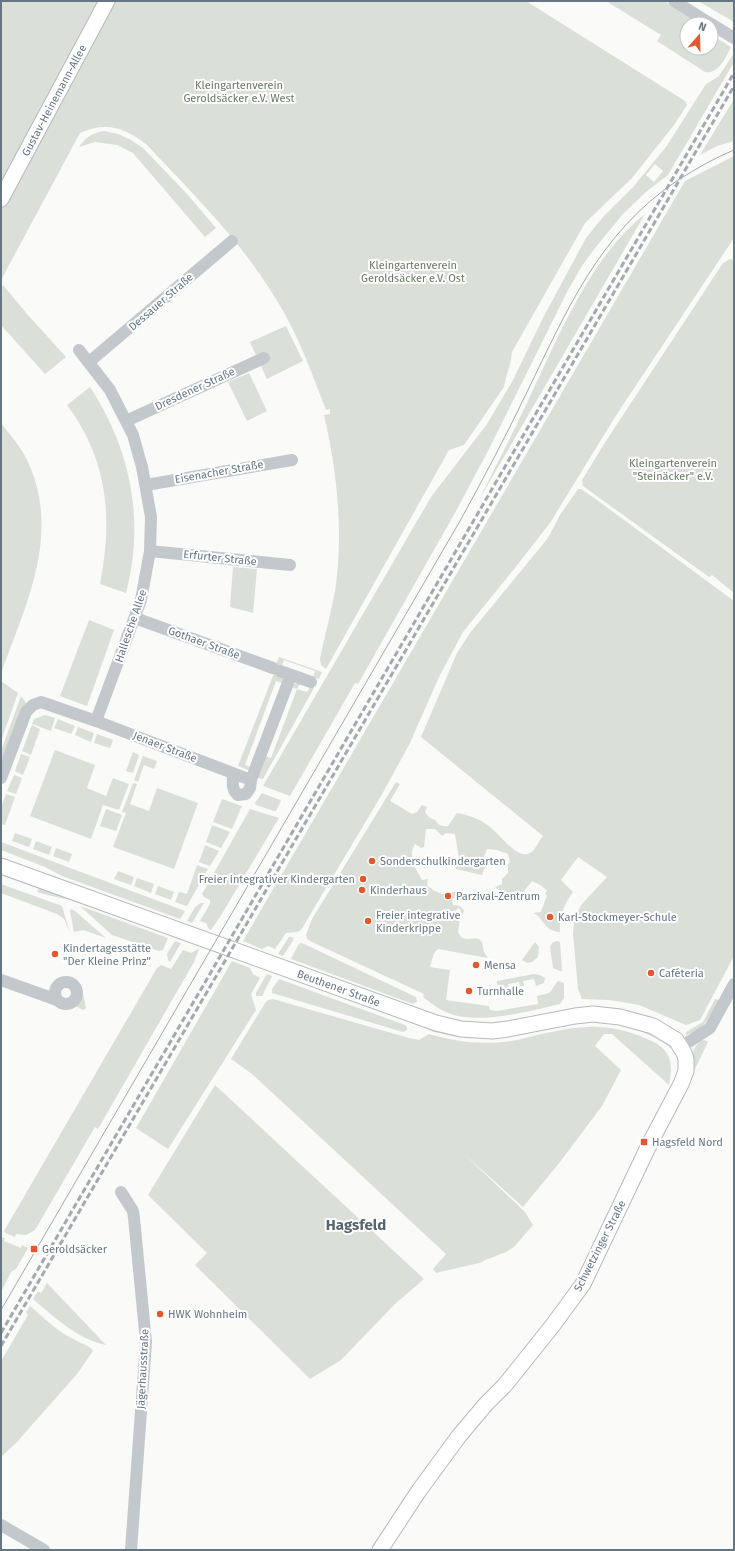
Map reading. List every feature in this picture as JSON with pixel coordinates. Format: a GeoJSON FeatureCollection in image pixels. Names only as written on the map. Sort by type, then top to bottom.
{"type":"FeatureCollection","features":[{"type":"Feature","properties":{"kind":"main road","name":"Gustav-Heinemann-Allee"},"geometry":{"type":"LineString","coordinates":[[1,199],[107,1]]}},
{"type":"Feature","properties":{"kind":"main road","name":"Beuthener Straße"},"geometry":{"type":"LineString","coordinates":[[1,866],[436,1023],[461,1029],[492,1031],[560,1018],[593,1014],[607,1015],[653,1026],[670,1036],[681,1047]]}},
{"type":"Feature","properties":{"kind":"main road","name":"Schwetzinger Straße"},"geometry":{"type":"LineString","coordinates":[[380,1550],[418,1492],[459,1436],[483,1407],[506,1385],[583,1284],[684,1077],[686,1070],[686,1059],[681,1047]]}},
{"type":"Feature","properties":{"kind":"street"},"geometry":{"type":"LineString","coordinates":[[674,1],[698,16]]}},
{"type":"Feature","properties":{"kind":"street"},"geometry":{"type":"LineString","coordinates":[[719,29],[729,35]]}},
{"type":"Feature","properties":{"kind":"street","name":"Dessauer Straße"},"geometry":{"type":"LineString","coordinates":[[89,362],[232,241]]}},
{"type":"Feature","properties":{"kind":"street","name":"Hallesche Allee"},"geometry":{"type":"LineString","coordinates":[[79,350],[110,390],[126,421],[138,450],[151,517],[150,551],[145,583],[135,618],[96,721]]}},
{"type":"Feature","properties":{"kind":"street","name":"Dresdener Straße"},"geometry":{"type":"LineString","coordinates":[[126,421],[264,358]]}},
{"type":"Feature","properties":{"kind":"street","name":"Eisenacher Straße"},"geometry":{"type":"LineString","coordinates":[[146,485],[292,460]]}},
{"type":"Feature","properties":{"kind":"street","name":"Erfurter Straße"},"geometry":{"type":"LineString","coordinates":[[150,551],[290,565]]}},
{"type":"Feature","properties":{"kind":"street","name":"Gothaer Straße"},"geometry":{"type":"LineString","coordinates":[[135,618],[311,682]]}},
{"type":"Feature","properties":{"kind":"street"},"geometry":{"type":"LineString","coordinates":[[233,773],[233,788],[238,795],[243,795],[249,791],[281,671]]}},
{"type":"Feature","properties":{"kind":"street"},"geometry":{"type":"LineString","coordinates":[[1,778],[26,712],[33,705],[41,702],[96,721]]}},
{"type":"Feature","properties":{"kind":"street","name":"Jenaer Straße"},"geometry":{"type":"LineString","coordinates":[[96,721],[251,780]]}},
{"type":"Feature","properties":{"kind":"street"},"geometry":{"type":"LineString","coordinates":[[1,980],[57,1000]]}},
{"type":"Feature","properties":{"kind":"street"},"geometry":{"type":"LineString","coordinates":[[681,1047],[710,1028],[734,984]]}},
{"type":"Feature","properties":{"kind":"street","name":"Jägerhausstraße"},"geometry":{"type":"LineString","coordinates":[[121,1192],[133,1212],[146,1334],[131,1550]]}},
{"type":"Feature","properties":{"kind":"street"},"geometry":{"type":"LineString","coordinates":[[1,1525],[44,1550]]}},
{"type":"Feature","properties":{"kind":"green space"},"geometry":{"type":"Polygon","coordinates":[[[1,1],[99,1],[1,184],[1,1]]]}},
{"type":"Feature","properties":{"kind":"green space"},"geometry":{"type":"Polygon","coordinates":[[[114,1],[526,1],[685,101],[687,105],[674,125],[632,178],[585,223],[512,352],[504,387],[464,445],[449,450],[326,669],[321,665],[320,659],[333,604],[339,542],[338,500],[329,436],[324,415],[330,414],[330,409],[326,410],[305,356],[293,329],[279,304],[250,261],[218,221],[147,145],[139,139],[131,134],[115,128],[98,127],[89,129],[80,133],[1,280],[1,208],[114,1]]]}},
{"type":"Feature","properties":{"kind":"green space"},"geometry":{"type":"Polygon","coordinates":[[[606,1],[664,1],[687,16],[679,16],[679,55],[657,41],[661,35],[606,1]]]}},
{"type":"Feature","properties":{"kind":"green space"},"geometry":{"type":"Polygon","coordinates":[[[698,1],[734,1],[734,23],[731,20],[698,1]]]}},
{"type":"Feature","properties":{"kind":"green space"},"geometry":{"type":"Polygon","coordinates":[[[719,40],[731,47],[718,68],[714,71],[705,72],[680,56],[719,56],[719,40]]]}},
{"type":"Feature","properties":{"kind":"green space"},"geometry":{"type":"Polygon","coordinates":[[[734,53],[734,62],[668,175],[647,191],[623,214],[582,266],[568,290],[488,451],[456,511],[358,684],[355,683],[290,796],[263,786],[431,497],[487,424],[512,382],[544,316],[586,238],[603,217],[634,186],[666,147],[706,84],[719,76],[734,53]],[[655,164],[646,175],[654,182],[663,171],[655,164]]]}},
{"type":"Feature","properties":{"kind":"green space"},"geometry":{"type":"Polygon","coordinates":[[[734,99],[734,141],[717,146],[700,155],[734,99]]]}},
{"type":"Feature","properties":{"kind":"green space"},"geometry":{"type":"Polygon","coordinates":[[[104,131],[118,134],[143,148],[187,194],[216,228],[205,237],[133,153],[117,145],[95,142],[79,147],[90,136],[104,131]]]}},
{"type":"Feature","properties":{"kind":"green space","name":"Kleingartenverein \"Steinäcker\" e.V."},"geometry":{"type":"Polygon","coordinates":[[[734,156],[734,238],[615,417],[550,523],[463,632],[439,677],[409,745],[381,796],[301,930],[286,933],[275,949],[268,946],[262,949],[243,941],[685,181],[734,156]]]}},
{"type":"Feature","properties":{"kind":"green space"},"geometry":{"type":"Polygon","coordinates":[[[645,214],[479,500],[576,302],[607,254],[625,232],[645,214]]]}},
{"type":"Feature","properties":{"kind":"green space","name":"Kleingartenverein \"Steinäcker\" e.V."},"geometry":{"type":"Polygon","coordinates":[[[730,259],[734,260],[734,593],[712,575],[709,577],[583,486],[582,480],[723,263],[730,259]]]}},
{"type":"Feature","properties":{"kind":"green space"},"geometry":{"type":"Polygon","coordinates":[[[3,285],[66,357],[45,374],[1,325],[1,289],[3,285]]]}},
{"type":"Feature","properties":{"kind":"green space"},"geometry":{"type":"Polygon","coordinates":[[[286,326],[303,361],[267,379],[250,342],[286,326]]]}},
{"type":"Feature","properties":{"kind":"green space"},"geometry":{"type":"Polygon","coordinates":[[[249,373],[267,411],[247,421],[228,382],[249,373]]]}},
{"type":"Feature","properties":{"kind":"green space"},"geometry":{"type":"Polygon","coordinates":[[[90,387],[116,436],[130,486],[134,512],[134,539],[132,566],[126,593],[100,584],[106,536],[104,490],[99,468],[91,447],[81,426],[67,405],[90,387]]]}},
{"type":"Feature","properties":{"kind":"green space"},"geometry":{"type":"Polygon","coordinates":[[[1,423],[25,455],[37,487],[41,514],[41,541],[29,595],[21,621],[1,673],[1,423]]]}},
{"type":"Feature","properties":{"kind":"green space"},"geometry":{"type":"Polygon","coordinates":[[[578,489],[581,489],[597,500],[734,601],[734,956],[700,1020],[686,1025],[639,1005],[610,1000],[582,999],[578,989],[573,934],[574,921],[581,905],[607,877],[578,857],[561,880],[573,892],[563,911],[560,921],[560,932],[554,931],[547,927],[537,915],[533,913],[541,912],[547,895],[545,894],[547,891],[542,886],[532,881],[524,891],[525,893],[516,902],[495,887],[502,884],[502,879],[508,873],[508,864],[510,862],[508,854],[497,850],[487,849],[482,861],[486,863],[482,875],[456,869],[456,860],[459,858],[455,834],[446,833],[442,836],[435,829],[426,829],[424,847],[421,848],[415,844],[412,854],[413,863],[417,872],[422,880],[428,879],[427,885],[433,890],[442,894],[461,890],[452,900],[453,905],[460,906],[464,911],[462,915],[460,909],[458,908],[456,910],[460,919],[458,932],[464,939],[479,939],[482,942],[484,952],[488,958],[438,949],[434,953],[430,967],[450,970],[446,1000],[489,1006],[490,1010],[497,1011],[538,1004],[537,996],[549,993],[558,981],[564,983],[564,998],[560,1004],[503,1016],[473,1018],[459,1016],[446,1012],[437,1007],[423,997],[424,994],[312,942],[307,939],[306,935],[312,919],[396,782],[400,784],[390,801],[412,814],[417,812],[422,805],[427,807],[425,812],[430,818],[435,820],[440,825],[448,826],[457,813],[472,817],[491,827],[511,848],[522,854],[530,853],[543,836],[421,737],[457,653],[470,633],[548,538],[560,515],[578,489]]]}},
{"type":"Feature","properties":{"kind":"green space"},"geometry":{"type":"Polygon","coordinates":[[[233,567],[257,569],[253,613],[230,607],[233,567]]]}},
{"type":"Feature","properties":{"kind":"green space"},"geometry":{"type":"Polygon","coordinates":[[[89,620],[114,630],[87,706],[60,696],[89,620]]]}},
{"type":"Feature","properties":{"kind":"green space"},"geometry":{"type":"Polygon","coordinates":[[[279,657],[322,672],[319,679],[313,677],[315,671],[284,660],[282,666],[276,664],[279,657]]]}},
{"type":"Feature","properties":{"kind":"green space"},"geometry":{"type":"Polygon","coordinates":[[[274,673],[281,676],[283,679],[282,683],[276,681],[245,765],[251,767],[248,770],[238,766],[274,673]]]}},
{"type":"Feature","properties":{"kind":"green space"},"geometry":{"type":"Polygon","coordinates":[[[1,681],[18,693],[1,741],[1,681]]]}},
{"type":"Feature","properties":{"kind":"green space"},"geometry":{"type":"Polygon","coordinates":[[[300,683],[297,689],[291,687],[293,684],[300,683]]]}},
{"type":"Feature","properties":{"kind":"green space"},"geometry":{"type":"Polygon","coordinates":[[[310,687],[314,688],[263,779],[258,778],[265,756],[271,758],[297,689],[307,692],[310,687]]]}},
{"type":"Feature","properties":{"kind":"green space"},"geometry":{"type":"Polygon","coordinates":[[[21,696],[27,704],[1,764],[1,751],[21,696]]]}},
{"type":"Feature","properties":{"kind":"green space"},"geometry":{"type":"Polygon","coordinates":[[[45,715],[55,718],[51,731],[32,724],[34,719],[45,715]]]}},
{"type":"Feature","properties":{"kind":"green space"},"geometry":{"type":"Polygon","coordinates":[[[58,719],[75,726],[71,734],[54,728],[58,719]]]}},
{"type":"Feature","properties":{"kind":"green space"},"geometry":{"type":"Polygon","coordinates":[[[32,725],[40,729],[31,755],[22,751],[32,725]]]}},
{"type":"Feature","properties":{"kind":"green space"},"geometry":{"type":"Polygon","coordinates":[[[78,727],[94,733],[91,742],[75,735],[78,727]]]}},
{"type":"Feature","properties":{"kind":"green space"},"geometry":{"type":"Polygon","coordinates":[[[97,734],[113,740],[110,748],[94,743],[97,734]]]}},
{"type":"Feature","properties":{"kind":"green space"},"geometry":{"type":"Polygon","coordinates":[[[55,750],[95,765],[87,788],[106,796],[113,778],[129,784],[119,810],[103,805],[91,839],[30,816],[55,750]]]}},
{"type":"Feature","properties":{"kind":"green space"},"geometry":{"type":"Polygon","coordinates":[[[133,752],[139,755],[133,773],[126,771],[133,752]]]}},
{"type":"Feature","properties":{"kind":"green space"},"geometry":{"type":"Polygon","coordinates":[[[21,754],[30,757],[23,775],[15,771],[21,754]]]}},
{"type":"Feature","properties":{"kind":"green space"},"geometry":{"type":"Polygon","coordinates":[[[143,756],[157,761],[154,769],[144,765],[138,782],[134,780],[143,756]]]}},
{"type":"Feature","properties":{"kind":"green space"},"geometry":{"type":"Polygon","coordinates":[[[14,775],[22,778],[16,794],[7,791],[14,775]]]}},
{"type":"Feature","properties":{"kind":"green space"},"geometry":{"type":"Polygon","coordinates":[[[133,783],[137,784],[130,804],[149,811],[157,788],[198,803],[174,869],[113,847],[126,813],[122,812],[133,783]]]}},
{"type":"Feature","properties":{"kind":"green space"},"geometry":{"type":"Polygon","coordinates":[[[262,793],[281,801],[276,811],[256,805],[255,803],[262,793]]]}},
{"type":"Feature","properties":{"kind":"green space"},"geometry":{"type":"Polygon","coordinates":[[[6,794],[15,797],[5,825],[1,824],[1,808],[6,794]]]}},
{"type":"Feature","properties":{"kind":"green space"},"geometry":{"type":"Polygon","coordinates":[[[222,799],[242,806],[232,829],[213,822],[222,799]]]}},
{"type":"Feature","properties":{"kind":"green space"},"geometry":{"type":"Polygon","coordinates":[[[106,809],[122,815],[116,831],[100,826],[106,809]]]}},
{"type":"Feature","properties":{"kind":"green space"},"geometry":{"type":"Polygon","coordinates":[[[250,809],[279,818],[211,930],[206,923],[200,921],[210,904],[210,900],[202,894],[250,809]]]}},
{"type":"Feature","properties":{"kind":"green space"},"geometry":{"type":"Polygon","coordinates":[[[212,825],[230,832],[221,848],[206,842],[212,825]]]}},
{"type":"Feature","properties":{"kind":"green space"},"geometry":{"type":"Polygon","coordinates":[[[15,833],[32,839],[29,847],[12,841],[15,833]]]}},
{"type":"Feature","properties":{"kind":"green space"},"geometry":{"type":"Polygon","coordinates":[[[36,841],[52,847],[49,855],[33,849],[36,841]]]}},
{"type":"Feature","properties":{"kind":"green space"},"geometry":{"type":"Polygon","coordinates":[[[1,842],[185,911],[180,919],[62,876],[45,867],[1,850],[1,842]]]}},
{"type":"Feature","properties":{"kind":"green space"},"geometry":{"type":"Polygon","coordinates":[[[205,845],[219,851],[210,866],[199,862],[205,845]]]}},
{"type":"Feature","properties":{"kind":"green space"},"geometry":{"type":"Polygon","coordinates":[[[56,848],[72,854],[69,862],[53,856],[56,848]]]}},
{"type":"Feature","properties":{"kind":"green space"},"geometry":{"type":"Polygon","coordinates":[[[197,865],[208,869],[187,906],[175,902],[179,892],[187,894],[197,865]]]}},
{"type":"Feature","properties":{"kind":"green space"},"geometry":{"type":"Polygon","coordinates":[[[118,871],[134,877],[131,885],[114,879],[118,871]]]}},
{"type":"Feature","properties":{"kind":"green space"},"geometry":{"type":"Polygon","coordinates":[[[137,878],[154,884],[151,893],[134,886],[137,878]]]}},
{"type":"Feature","properties":{"kind":"green space"},"geometry":{"type":"Polygon","coordinates":[[[1,884],[62,906],[70,933],[64,919],[57,914],[1,893],[1,884]]]}},
{"type":"Feature","properties":{"kind":"green space"},"geometry":{"type":"Polygon","coordinates":[[[158,886],[174,892],[171,900],[155,894],[158,886]]]}},
{"type":"Feature","properties":{"kind":"green space"},"geometry":{"type":"Polygon","coordinates":[[[39,888],[49,890],[80,902],[37,892],[39,888]]]}},
{"type":"Feature","properties":{"kind":"green space"},"geometry":{"type":"Polygon","coordinates":[[[201,903],[204,903],[192,923],[187,921],[195,907],[201,903]]]}},
{"type":"Feature","properties":{"kind":"green space"},"geometry":{"type":"Polygon","coordinates":[[[80,906],[168,938],[163,950],[159,951],[112,935],[80,906]]]}},
{"type":"Feature","properties":{"kind":"green space"},"geometry":{"type":"Polygon","coordinates":[[[71,909],[106,938],[83,930],[74,932],[70,911],[71,909]]]}},
{"type":"Feature","properties":{"kind":"green space"},"geometry":{"type":"Polygon","coordinates":[[[289,937],[294,939],[283,956],[278,954],[289,937]]]}},
{"type":"Feature","properties":{"kind":"green space"},"geometry":{"type":"Polygon","coordinates":[[[175,941],[181,943],[170,962],[167,954],[175,941]]]}},
{"type":"Feature","properties":{"kind":"green space"},"geometry":{"type":"Polygon","coordinates":[[[557,941],[560,942],[562,971],[553,968],[550,947],[552,943],[557,941]]]}},
{"type":"Feature","properties":{"kind":"green space"},"geometry":{"type":"Polygon","coordinates":[[[535,942],[539,947],[538,957],[532,962],[527,963],[522,960],[535,942]]]}},
{"type":"Feature","properties":{"kind":"green space"},"geometry":{"type":"Polygon","coordinates":[[[300,943],[416,997],[417,1002],[413,1004],[291,959],[300,943]]]}},
{"type":"Feature","properties":{"kind":"green space"},"geometry":{"type":"Polygon","coordinates":[[[198,949],[194,962],[98,1129],[95,1127],[35,1230],[26,1235],[16,1234],[15,1237],[5,1233],[4,1231],[157,968],[161,965],[171,969],[183,950],[191,953],[198,949]]]}},
{"type":"Feature","properties":{"kind":"green space"},"geometry":{"type":"Polygon","coordinates":[[[232,961],[250,968],[253,974],[260,978],[251,994],[256,1010],[168,1149],[136,1128],[232,961]]]}},
{"type":"Feature","properties":{"kind":"green space"},"geometry":{"type":"Polygon","coordinates":[[[267,974],[272,976],[262,996],[256,996],[256,993],[267,974]]]}},
{"type":"Feature","properties":{"kind":"green space"},"geometry":{"type":"Polygon","coordinates":[[[534,974],[545,978],[544,983],[536,986],[534,979],[523,981],[524,986],[520,986],[519,982],[508,984],[509,988],[505,989],[504,985],[497,985],[497,981],[534,974]]]}},
{"type":"Feature","properties":{"kind":"green space"},"geometry":{"type":"Polygon","coordinates":[[[279,979],[405,1025],[407,1030],[403,1032],[272,993],[272,989],[279,979]]]}},
{"type":"Feature","properties":{"kind":"green space"},"geometry":{"type":"Polygon","coordinates":[[[83,994],[86,1008],[83,1010],[75,1004],[80,995],[83,994]]]}},
{"type":"Feature","properties":{"kind":"green space"},"geometry":{"type":"Polygon","coordinates":[[[273,999],[419,1040],[429,1034],[470,1042],[490,1043],[514,1041],[566,1029],[605,1027],[632,1033],[661,1047],[668,1056],[670,1062],[671,1069],[669,1085],[612,1034],[604,1034],[595,1046],[621,1070],[602,1106],[560,1162],[523,1207],[463,1153],[525,1212],[533,1225],[514,1247],[506,1252],[483,1262],[436,1273],[433,1269],[446,1254],[252,1074],[231,1059],[265,1003],[268,1000],[273,999]]]}},
{"type":"Feature","properties":{"kind":"green space"},"geometry":{"type":"Polygon","coordinates":[[[715,999],[719,1000],[706,1022],[698,1030],[686,1035],[686,1032],[703,1022],[715,999]]]}},
{"type":"Feature","properties":{"kind":"green space"},"geometry":{"type":"Polygon","coordinates":[[[582,1020],[618,1024],[641,1029],[663,1039],[673,1047],[671,1048],[643,1032],[624,1026],[592,1022],[574,1023],[513,1036],[494,1038],[466,1038],[447,1035],[432,1031],[425,1027],[447,1032],[582,1020]]]}},
{"type":"Feature","properties":{"kind":"green space"},"geometry":{"type":"Polygon","coordinates":[[[703,1040],[708,1041],[692,1075],[692,1060],[694,1051],[703,1040]]]}},
{"type":"Feature","properties":{"kind":"green space"},"geometry":{"type":"Polygon","coordinates":[[[215,1085],[424,1279],[395,1304],[341,1360],[310,1379],[195,1265],[207,1253],[148,1195],[215,1085]]]}},
{"type":"Feature","properties":{"kind":"green space"},"geometry":{"type":"Polygon","coordinates":[[[1,1237],[5,1238],[4,1241],[21,1248],[22,1245],[28,1248],[16,1269],[11,1272],[1,1292],[1,1237]]]}},
{"type":"Feature","properties":{"kind":"green space"},"geometry":{"type":"Polygon","coordinates":[[[47,1283],[106,1345],[86,1338],[67,1327],[33,1299],[38,1291],[41,1293],[47,1283]]]}},
{"type":"Feature","properties":{"kind":"green space"},"geometry":{"type":"Polygon","coordinates":[[[30,1306],[57,1329],[69,1337],[88,1346],[93,1351],[77,1374],[16,1443],[1,1457],[1,1361],[28,1315],[26,1312],[30,1306]]]}},
{"type":"Feature","properties":{"kind":"tram line"},"geometry":{"type":"LineString","coordinates":[[1,1310],[460,521],[503,441],[556,332],[588,275],[606,249],[627,224],[650,201],[678,180],[712,160],[734,150]]}},
{"type":"Feature","properties":{"kind":"railway"},"geometry":{"type":"LineString","coordinates":[[1,1333],[734,73]]}},
{"type":"Feature","properties":{"kind":"railway"},"geometry":{"type":"LineString","coordinates":[[1,1346],[734,86]]}},
{"type":"Feature","properties":{"kind":"place","name":"Sonderschulkindergarten"},"geometry":{"type":"Point","coordinates":[372,861]}},
{"type":"Feature","properties":{"kind":"place","name":"Freier integrativer Kindergarten"},"geometry":{"type":"Point","coordinates":[363,879]}},
{"type":"Feature","properties":{"kind":"place","name":"Kinderhaus"},"geometry":{"type":"Point","coordinates":[362,890]}},
{"type":"Feature","properties":{"kind":"place","name":"Parzival-Zentrum"},"geometry":{"type":"Point","coordinates":[448,896]}},
{"type":"Feature","properties":{"kind":"place","name":"Karl-Stockmeyer-Schule"},"geometry":{"type":"Point","coordinates":[550,917]}},
{"type":"Feature","properties":{"kind":"place","name":"Freier integrative Kinderkrippe"},"geometry":{"type":"Point","coordinates":[368,921]}},
{"type":"Feature","properties":{"kind":"place","name":"Kindertagesstätte \"Der Kleine Prinz\""},"geometry":{"type":"Point","coordinates":[55,954]}},
{"type":"Feature","properties":{"kind":"place","name":"Mensa"},"geometry":{"type":"Point","coordinates":[476,965]}},
{"type":"Feature","properties":{"kind":"place","name":"Caféteria"},"geometry":{"type":"Point","coordinates":[651,973]}},
{"type":"Feature","properties":{"kind":"place","name":"Turnhalle"},"geometry":{"type":"Point","coordinates":[469,991]}},
{"type":"Feature","properties":{"kind":"place","name":"Hagsfeld Nord"},"geometry":{"type":"Point","coordinates":[644,1142]}},
{"type":"Feature","properties":{"kind":"place","name":"Geroldsäcker"},"geometry":{"type":"Point","coordinates":[34,1249]}},
{"type":"Feature","properties":{"kind":"place","name":"HWK Wohnheim"},"geometry":{"type":"Point","coordinates":[160,1314]}},
{"type":"Feature","properties":{"kind":"district","name":"Hagsfeld"},"geometry":{"type":"Point","coordinates":[356,1225]}},
{"type":"Feature","properties":{"kind":"park label","name":"Kleingartenverein Geroldsäcker e.V. West"},"geometry":{"type":"Point","coordinates":[239,91]}},
{"type":"Feature","properties":{"kind":"park label","name":"Kleingartenverein Geroldsäcker e.V. Ost"},"geometry":{"type":"Point","coordinates":[413,271]}}]}
